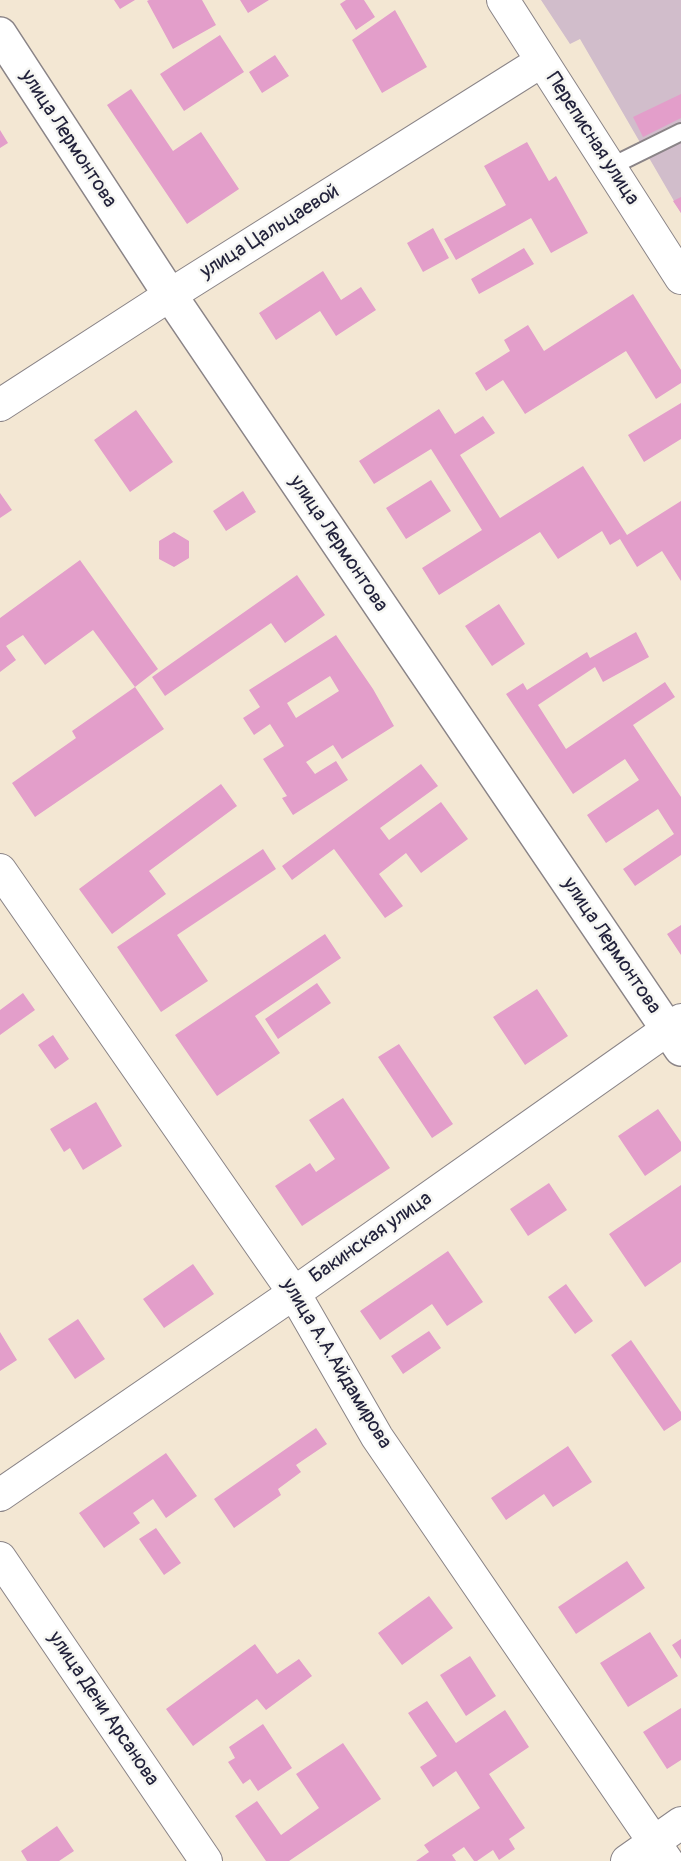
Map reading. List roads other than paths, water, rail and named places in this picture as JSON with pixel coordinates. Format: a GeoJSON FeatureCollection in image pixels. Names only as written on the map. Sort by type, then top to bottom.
{"type":"FeatureCollection","features":[{"type":"Feature","properties":{"kind":"street","name":"Переписная улица"},"geometry":{"type":"LineString","coordinates":[[503,0],[679,272]]}},
{"type":"Feature","properties":{"kind":"street","name":"улица Лермонтова"},"geometry":{"type":"LineString","coordinates":[[0,34],[170,295],[676,1033]]}},
{"type":"Feature","properties":{"kind":"street","name":"улица Цальцаевой"},"geometry":{"type":"LineString","coordinates":[[0,405],[542,61]]}},
{"type":"Feature","properties":{"kind":"street","name":"улица А.А.Айдамирова"},"geometry":{"type":"LineString","coordinates":[[0,871],[294,1293],[377,1437],[661,1851]]}},
{"type":"Feature","properties":{"kind":"street","name":"Бакинская улица"},"geometry":{"type":"LineString","coordinates":[[0,1495],[676,1033]]}},
{"type":"Feature","properties":{"kind":"street","name":"улица Дени Арсанова"},"geometry":{"type":"LineString","coordinates":[[0,1558],[207,1861]]}},
{"type":"Feature","properties":{"kind":"street"},"geometry":{"type":"LineString","coordinates":[[627,1861],[661,1851],[681,1823]]}},
{"type":"Feature","properties":{"kind":"lane"},"geometry":{"type":"LineString","coordinates":[[610,167],[681,132]]}}]}
